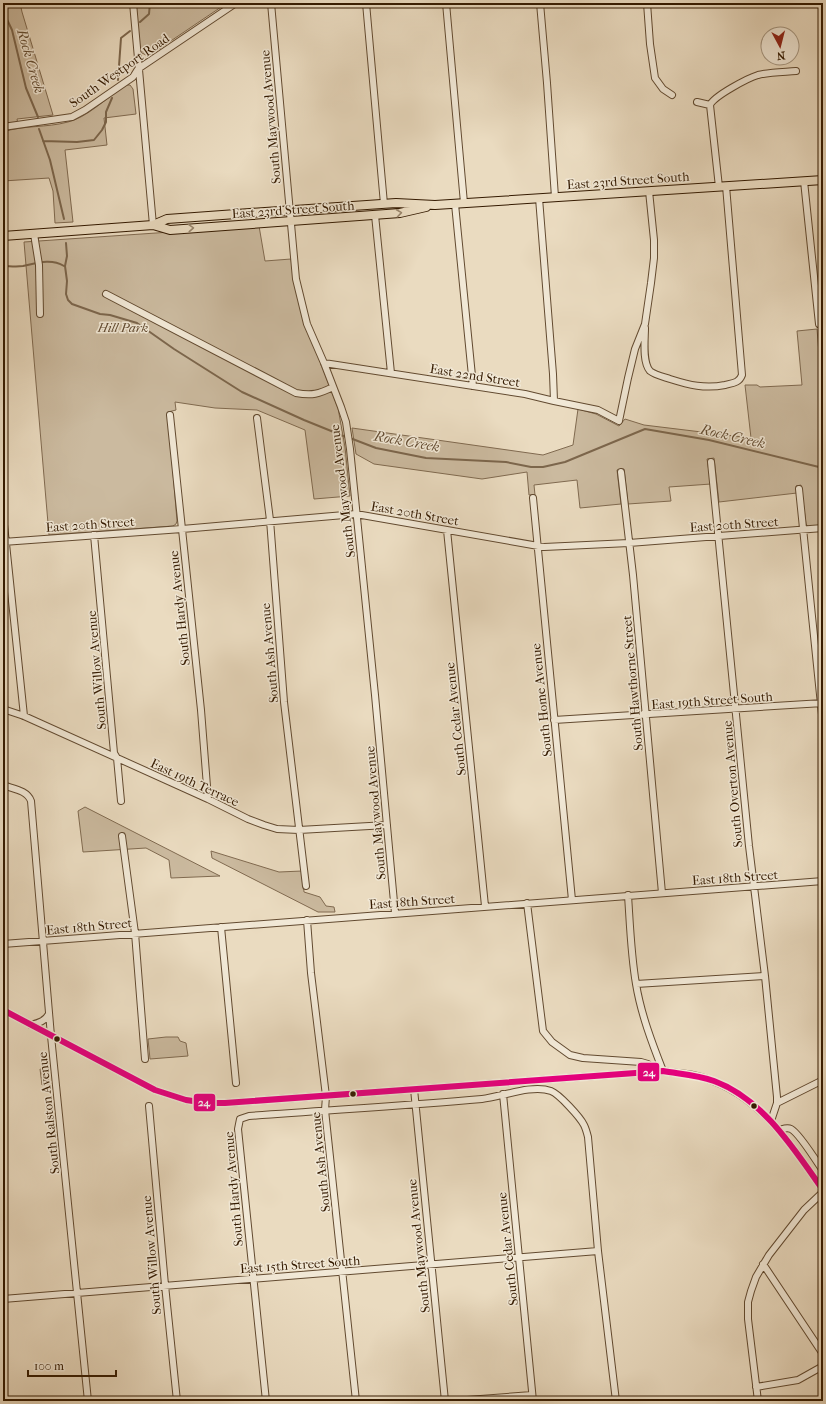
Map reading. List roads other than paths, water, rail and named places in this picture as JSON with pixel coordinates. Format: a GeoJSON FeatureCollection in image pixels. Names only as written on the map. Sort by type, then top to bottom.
{"type":"FeatureCollection","features":[{"type":"Feature","properties":{"kind":"main road","name":"East 23rd Street South"},"geometry":{"type":"LineString","coordinates":[[3,236],[153,225],[167,219],[396,203],[435,205],[455,204],[823,180]]}},
{"type":"Feature","properties":{"kind":"main road","name":"East 23rd Street South"},"geometry":{"type":"LineString","coordinates":[[153,225],[170,230],[400,214],[435,205]]}},
{"type":"Feature","properties":{"kind":"street"},"geometry":{"type":"LineString","coordinates":[[133,3],[153,225]]}},
{"type":"Feature","properties":{"kind":"street","name":"South Westport Road"},"geometry":{"type":"LineString","coordinates":[[3,127],[72,117],[85,110],[132,77],[138,69],[236,3]]}},
{"type":"Feature","properties":{"kind":"street","name":"South Maywood Avenue"},"geometry":{"type":"LineString","coordinates":[[272,3],[296,278],[307,324],[324,363],[346,422],[350,449],[395,913]]}},
{"type":"Feature","properties":{"kind":"street"},"geometry":{"type":"LineString","coordinates":[[366,3],[384,204]]}},
{"type":"Feature","properties":{"kind":"street"},"geometry":{"type":"LineString","coordinates":[[446,3],[464,203]]}},
{"type":"Feature","properties":{"kind":"street"},"geometry":{"type":"LineString","coordinates":[[540,3],[555,197]]}},
{"type":"Feature","properties":{"kind":"street"},"geometry":{"type":"LineString","coordinates":[[647,3],[650,44],[655,78],[663,90],[672,95]]}},
{"type":"Feature","properties":{"kind":"street"},"geometry":{"type":"LineString","coordinates":[[648,191],[654,240],[654,258],[645,324],[646,364],[650,371],[690,385],[715,387],[737,383],[742,375],[722,186],[710,105],[712,101],[721,94],[757,75],[796,71]]}},
{"type":"Feature","properties":{"kind":"street"},"geometry":{"type":"LineString","coordinates":[[697,102],[710,105]]}},
{"type":"Feature","properties":{"kind":"street"},"geometry":{"type":"LineString","coordinates":[[804,181],[819,324]]}},
{"type":"Feature","properties":{"kind":"street"},"geometry":{"type":"LineString","coordinates":[[539,198],[554,374],[554,401]]}},
{"type":"Feature","properties":{"kind":"street"},"geometry":{"type":"LineString","coordinates":[[455,204],[473,386]]}},
{"type":"Feature","properties":{"kind":"street"},"geometry":{"type":"LineString","coordinates":[[374,215],[391,373]]}},
{"type":"Feature","properties":{"kind":"street"},"geometry":{"type":"LineString","coordinates":[[34,234],[39,263],[40,314]]}},
{"type":"Feature","properties":{"kind":"street"},"geometry":{"type":"LineString","coordinates":[[106,294],[296,393],[307,395],[319,394],[333,387]]}},
{"type":"Feature","properties":{"kind":"street","name":"East 22nd Street"},"geometry":{"type":"LineString","coordinates":[[324,363],[525,394],[598,410],[619,422],[635,350],[645,324]]}},
{"type":"Feature","properties":{"kind":"street","name":"South Hardy Avenue"},"geometry":{"type":"LineString","coordinates":[[170,415],[201,710],[208,799]]}},
{"type":"Feature","properties":{"kind":"street","name":"South Ash Avenue"},"geometry":{"type":"LineString","coordinates":[[257,418],[270,520],[284,702],[306,886]]}},
{"type":"Feature","properties":{"kind":"street","name":"South Overton Avenue"},"geometry":{"type":"LineString","coordinates":[[711,462],[748,846],[765,976],[777,1103]]}},
{"type":"Feature","properties":{"kind":"street","name":"South Hawthorne Street"},"geometry":{"type":"LineString","coordinates":[[621,472],[646,715],[662,893]]}},
{"type":"Feature","properties":{"kind":"street"},"geometry":{"type":"LineString","coordinates":[[799,489],[823,724]]}},
{"type":"Feature","properties":{"kind":"street","name":"South Home Avenue"},"geometry":{"type":"LineString","coordinates":[[533,498],[572,900]]}},
{"type":"Feature","properties":{"kind":"street","name":"East 20th Street"},"geometry":{"type":"LineString","coordinates":[[4,542],[356,514],[544,547],[719,537],[823,528]]}},
{"type":"Feature","properties":{"kind":"street"},"geometry":{"type":"LineString","coordinates":[[3,515],[4,542],[24,716]]}},
{"type":"Feature","properties":{"kind":"street","name":"South Cedar Avenue"},"geometry":{"type":"LineString","coordinates":[[447,530],[485,906]]}},
{"type":"Feature","properties":{"kind":"street","name":"South Willow Avenue"},"geometry":{"type":"LineString","coordinates":[[94,535],[114,753],[117,758],[121,801]]}},
{"type":"Feature","properties":{"kind":"street","name":"East 19th Street South"},"geometry":{"type":"LineString","coordinates":[[554,720],[822,703]]}},
{"type":"Feature","properties":{"kind":"street","name":"East 19th Terrace"},"geometry":{"type":"LineString","coordinates":[[3,709],[24,716],[208,799],[248,819],[277,829],[299,830],[387,825]]}},
{"type":"Feature","properties":{"kind":"street","name":"South Ralston Avenue"},"geometry":{"type":"LineString","coordinates":[[3,785],[24,792],[30,799],[51,1036],[88,1401]]}},
{"type":"Feature","properties":{"kind":"street"},"geometry":{"type":"LineString","coordinates":[[122,836],[135,933],[145,1059]]}},
{"type":"Feature","properties":{"kind":"street","name":"East 18th Street"},"geometry":{"type":"LineString","coordinates":[[3,944],[823,881]]}},
{"type":"Feature","properties":{"kind":"street"},"geometry":{"type":"LineString","coordinates":[[628,895],[632,956],[636,984],[646,1025],[663,1072]]}},
{"type":"Feature","properties":{"kind":"street"},"geometry":{"type":"LineString","coordinates":[[528,903],[543,1031],[552,1042],[570,1055],[589,1059],[622,1059],[642,1062],[648,1064],[656,1072]]}},
{"type":"Feature","properties":{"kind":"street","name":"South Ash Avenue"},"geometry":{"type":"LineString","coordinates":[[307,920],[311,973],[326,1096],[325,1110],[356,1401]]}},
{"type":"Feature","properties":{"kind":"street"},"geometry":{"type":"LineString","coordinates":[[221,927],[236,1083]]}},
{"type":"Feature","properties":{"kind":"street"},"geometry":{"type":"LineString","coordinates":[[636,984],[765,976]]}},
{"type":"Feature","properties":{"kind":"street"},"geometry":{"type":"LineString","coordinates":[[3,1010],[155,1090],[186,1100],[207,1103],[225,1103],[656,1072],[694,1075],[722,1085],[750,1102],[771,1121],[823,1191],[804,1210],[763,1264],[756,1277],[748,1302],[748,1319],[758,1401]]}},
{"type":"Feature","properties":{"kind":"street"},"geometry":{"type":"LineString","coordinates":[[31,1025],[42,1022],[50,1014]]}},
{"type":"Feature","properties":{"kind":"street"},"geometry":{"type":"LineString","coordinates":[[771,1121],[777,1103],[823,1080]]}},
{"type":"Feature","properties":{"kind":"street","name":"South Maywood Avenue"},"geometry":{"type":"LineString","coordinates":[[414,1089],[445,1401]]}},
{"type":"Feature","properties":{"kind":"street"},"geometry":{"type":"LineString","coordinates":[[325,1110],[484,1099],[528,1090],[551,1091],[563,1100],[578,1115],[585,1126],[616,1401]]}},
{"type":"Feature","properties":{"kind":"street","name":"South Cedar Avenue"},"geometry":{"type":"LineString","coordinates":[[503,1094],[532,1398]]}},
{"type":"Feature","properties":{"kind":"street","name":"South Willow Avenue"},"geometry":{"type":"LineString","coordinates":[[149,1106],[177,1401]]}},
{"type":"Feature","properties":{"kind":"street","name":"South Hardy Avenue"},"geometry":{"type":"LineString","coordinates":[[266,1401],[252,1278],[238,1129],[240,1119],[249,1116],[325,1110]]}},
{"type":"Feature","properties":{"kind":"street"},"geometry":{"type":"LineString","coordinates":[[779,1130],[787,1128],[792,1129],[823,1170]]}},
{"type":"Feature","properties":{"kind":"street","name":"East 15th Street South"},"geometry":{"type":"LineString","coordinates":[[3,1299],[598,1251]]}},
{"type":"Feature","properties":{"kind":"street"},"geometry":{"type":"LineString","coordinates":[[763,1264],[823,1354]]}},
{"type":"Feature","properties":{"kind":"street"},"geometry":{"type":"LineString","coordinates":[[756,1387],[798,1380],[823,1366]]}},
{"type":"Feature","properties":{"kind":"street"},"geometry":{"type":"LineString","coordinates":[[454,1401],[532,1398]]}},
{"type":"Feature","properties":{"kind":"waterway"},"geometry":{"type":"LineString","coordinates":[[140,22],[149,14],[150,3]]}},
{"type":"Feature","properties":{"kind":"waterway","name":"Rock Creek"},"geometry":{"type":"LineString","coordinates":[[3,11],[12,30],[26,88],[38,117]]}},
{"type":"Feature","properties":{"kind":"waterway"},"geometry":{"type":"LineString","coordinates":[[118,80],[121,38],[130,31]]}},
{"type":"Feature","properties":{"kind":"waterway"},"geometry":{"type":"LineString","coordinates":[[43,141],[77,142],[94,140],[106,122],[106,112],[112,98]]}},
{"type":"Feature","properties":{"kind":"waterway","name":"Rock Creek"},"geometry":{"type":"LineString","coordinates":[[39,129],[50,160],[64,219]]}},
{"type":"Feature","properties":{"kind":"waterway","name":"Rock Creek"},"geometry":{"type":"LineString","coordinates":[[66,243],[66,294],[68,300],[72,304],[100,314],[110,315],[137,323],[174,349],[242,392],[346,437]]}},
{"type":"Feature","properties":{"kind":"waterway"},"geometry":{"type":"LineString","coordinates":[[3,266],[20,266],[49,262],[54,262],[64,266]]}},
{"type":"Feature","properties":{"kind":"waterway","name":"Rock Creek"},"geometry":{"type":"LineString","coordinates":[[350,438],[376,448],[426,458],[506,462],[531,467],[543,467],[565,462],[645,429],[709,440],[823,468]]}},
{"type":"Feature","properties":{"kind":"park label","name":"Hill Park"},"geometry":{"type":"Point","coordinates":[123,327]}}]}
